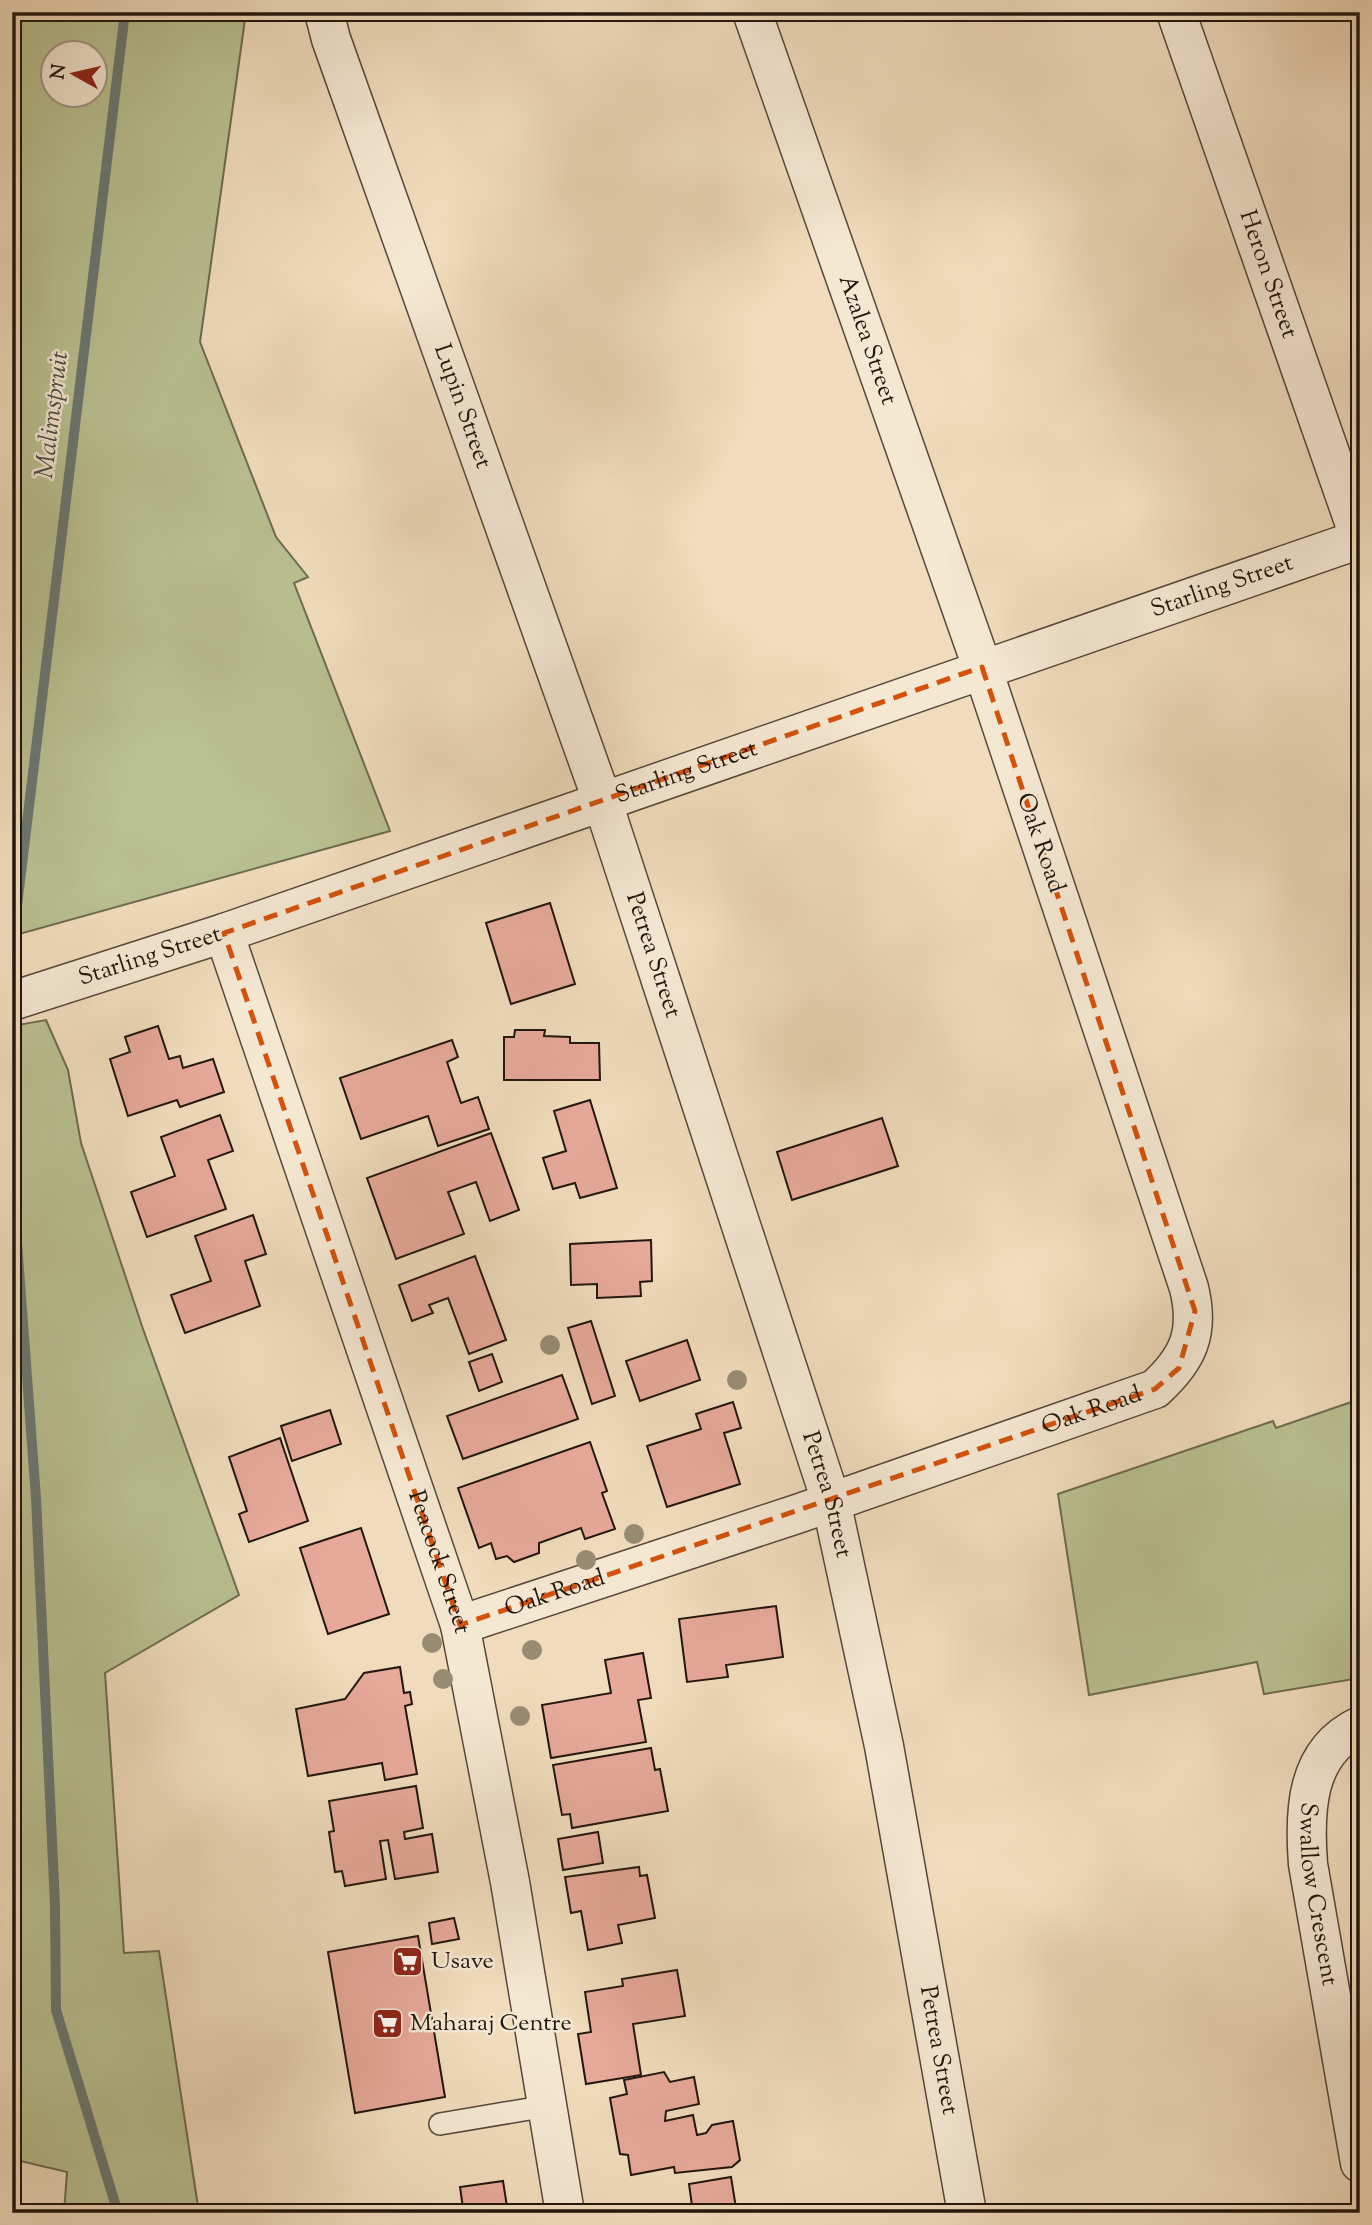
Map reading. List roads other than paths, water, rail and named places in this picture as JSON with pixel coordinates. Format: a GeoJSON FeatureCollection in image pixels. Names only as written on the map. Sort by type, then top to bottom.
{"type":"FeatureCollection","features":[{"type":"Feature","properties":{"kind":"street","name":"Lupin Street"},"geometry":{"type":"LineString","coordinates":[[324,12],[335,52],[602,800]]}},
{"type":"Feature","properties":{"kind":"street","name":"Azalea Street"},"geometry":{"type":"LineString","coordinates":[[752,12],[982,667]]}},
{"type":"Feature","properties":{"kind":"street","name":"Heron Street"},"geometry":{"type":"LineString","coordinates":[[1176,12],[1360,539]]}},
{"type":"Feature","properties":{"kind":"street","name":"Starling Street"},"geometry":{"type":"LineString","coordinates":[[12,1001],[225,933],[982,667],[1360,539]]}},
{"type":"Feature","properties":{"kind":"street","name":"Oak Road"},"geometry":{"type":"LineString","coordinates":[[460,1625],[831,1502],[1155,1389],[1179,1368],[1191,1338],[1195,1311],[1189,1288],[982,667]]}},
{"type":"Feature","properties":{"kind":"street","name":"Petrea Street"},"geometry":{"type":"LineString","coordinates":[[602,800],[831,1502],[884,1746],[967,2213]]}},
{"type":"Feature","properties":{"kind":"street","name":"Peacock Street"},"geometry":{"type":"LineString","coordinates":[[225,933],[460,1625],[509,1874],[565,2213]]}},
{"type":"Feature","properties":{"kind":"street","name":"Swallow Crescent"},"geometry":{"type":"LineString","coordinates":[[1360,1726],[1345,1733],[1321,1761],[1308,1792],[1305,1822],[1308,1864],[1360,2163]]}},
{"type":"Feature","properties":{"kind":"lane"},"geometry":{"type":"LineString","coordinates":[[440,2124],[547,2106]]}},
{"type":"Feature","properties":{"kind":"waterway","name":"Malimspruit"},"geometry":{"type":"LineString","coordinates":[[12,947],[125,12]]}},
{"type":"Feature","properties":{"kind":"waterway"},"geometry":{"type":"LineString","coordinates":[[12,1175],[36,1498],[55,1905],[56,2010],[118,2213]]}},
{"type":"Feature","properties":{"kind":"place","name":"Usave"},"geometry":{"type":"Point","coordinates":[408,1962]}},
{"type":"Feature","properties":{"kind":"place","name":"Maharaj Centre"},"geometry":{"type":"Point","coordinates":[387,2024]}}]}
